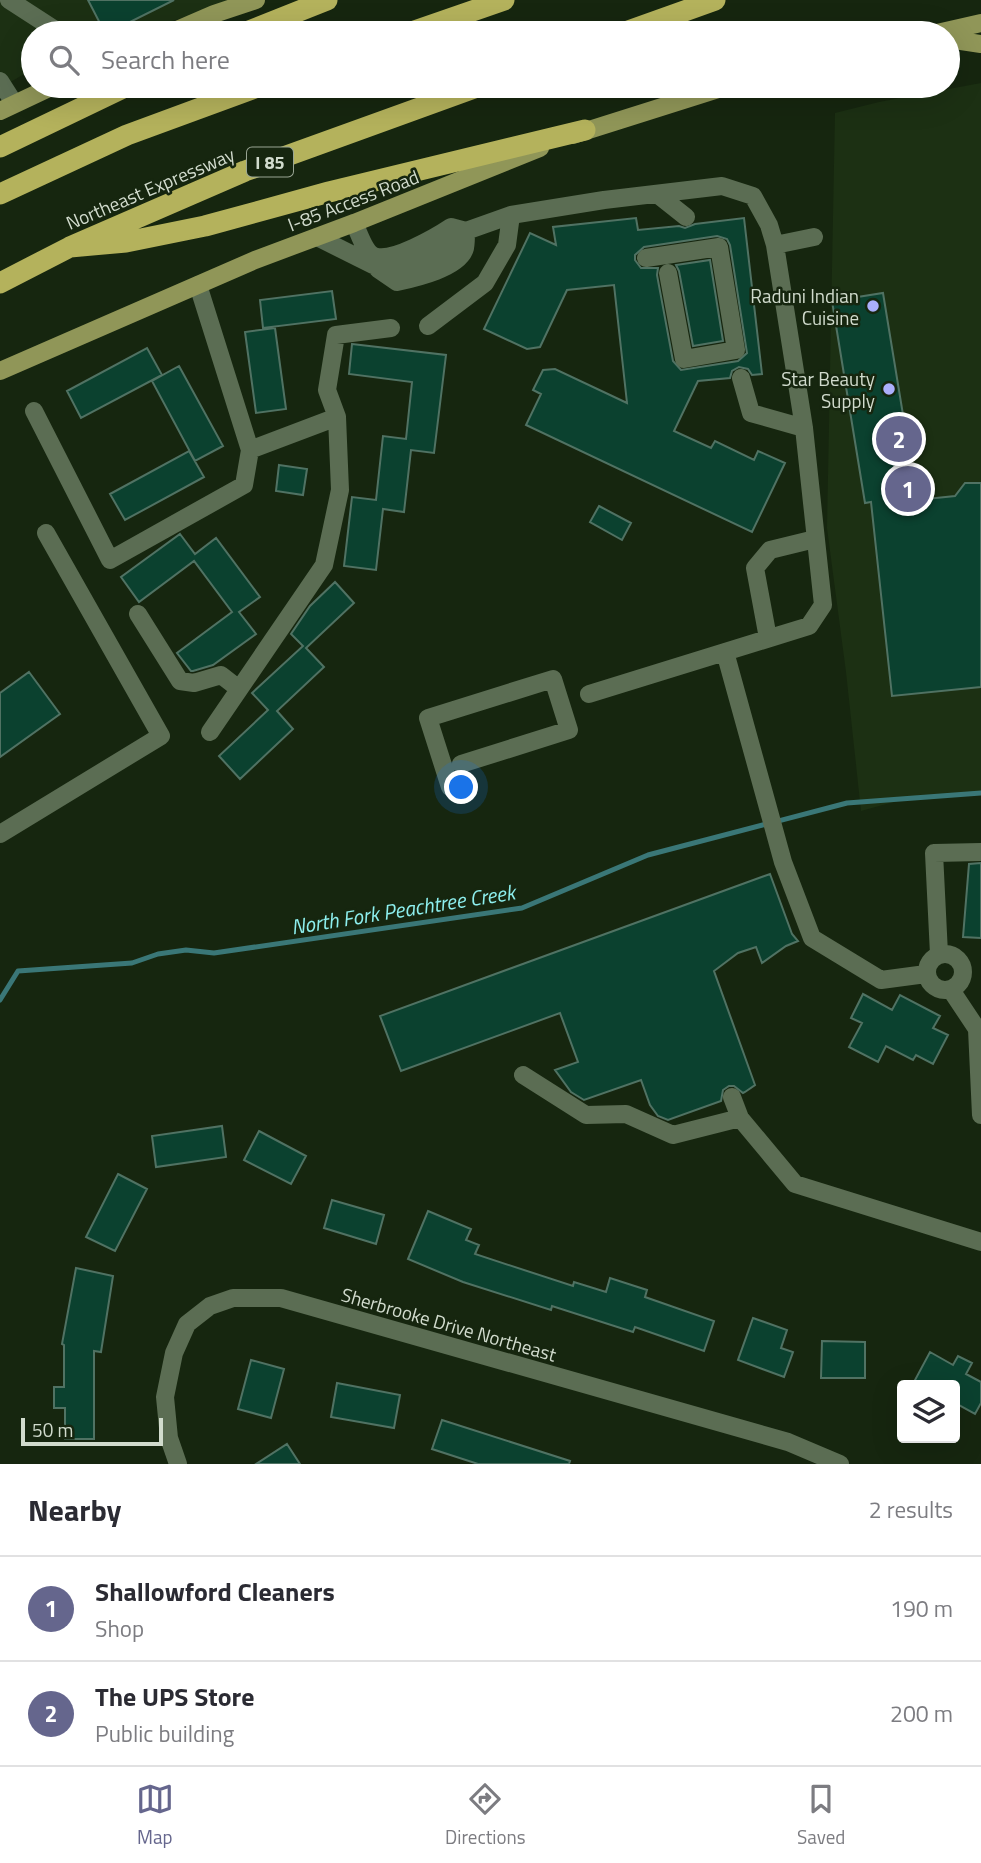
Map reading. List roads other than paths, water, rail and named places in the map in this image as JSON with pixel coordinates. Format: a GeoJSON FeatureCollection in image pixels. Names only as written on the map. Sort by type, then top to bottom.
{"type":"FeatureCollection","features":[{"type":"Feature","properties":{"kind":"highway"},"geometry":{"type":"LineString","coordinates":[[274,21],[327,0]]}},
{"type":"Feature","properties":{"kind":"highway"},"geometry":{"type":"LineString","coordinates":[[444,21],[504,0]]}},
{"type":"Feature","properties":{"kind":"highway"},"geometry":{"type":"LineString","coordinates":[[656,21],[715,0]]}},
{"type":"Feature","properties":{"kind":"highway"},"geometry":{"type":"LineString","coordinates":[[0,147],[102,98]]}},
{"type":"Feature","properties":{"kind":"highway"},"geometry":{"type":"LineString","coordinates":[[0,194],[127,135],[227,98]]}},
{"type":"Feature","properties":{"kind":"highway","name":"Northeast Expressway"},"geometry":{"type":"LineString","coordinates":[[0,283],[70,247],[245,171],[447,98]]}},
{"type":"Feature","properties":{"kind":"highway"},"geometry":{"type":"LineString","coordinates":[[70,247],[126,242],[205,226],[329,192],[585,130]]}},
{"type":"Feature","properties":{"kind":"main road"},"geometry":{"type":"LineString","coordinates":[[198,21],[256,0]]}},
{"type":"Feature","properties":{"kind":"main road"},"geometry":{"type":"LineString","coordinates":[[960,27],[980,22]]}},
{"type":"Feature","properties":{"kind":"main road"},"geometry":{"type":"LineString","coordinates":[[960,41],[981,44]]}},
{"type":"Feature","properties":{"kind":"main road"},"geometry":{"type":"LineString","coordinates":[[7,107],[27,98]]}},
{"type":"Feature","properties":{"kind":"main road","name":"I-85 Access Road"},"geometry":{"type":"LineString","coordinates":[[0,371],[254,260],[355,223],[585,130],[689,98]]}},
{"type":"Feature","properties":{"kind":"street"},"geometry":{"type":"LineString","coordinates":[[9,0],[41,21]]}},
{"type":"Feature","properties":{"kind":"street"},"geometry":{"type":"LineString","coordinates":[[0,81],[7,107]]}},
{"type":"Feature","properties":{"kind":"street"},"geometry":{"type":"LineString","coordinates":[[317,237],[373,265],[403,270],[450,245],[466,231],[511,215],[722,186],[753,196],[769,225],[775,245],[804,428],[823,605],[809,626],[589,694]]}},
{"type":"Feature","properties":{"kind":"street"},"geometry":{"type":"LineString","coordinates":[[657,194],[686,217]]}},
{"type":"Feature","properties":{"kind":"street"},"geometry":{"type":"LineString","coordinates":[[428,326],[485,283],[507,245],[511,215]]}},
{"type":"Feature","properties":{"kind":"street"},"geometry":{"type":"LineString","coordinates":[[355,223],[367,250],[374,256],[433,255]]}},
{"type":"Feature","properties":{"kind":"street"},"geometry":{"type":"LineString","coordinates":[[775,245],[814,237]]}},
{"type":"Feature","properties":{"kind":"street"},"geometry":{"type":"LineString","coordinates":[[646,258],[719,247],[736,350],[684,359],[668,274]]}},
{"type":"Feature","properties":{"kind":"street"},"geometry":{"type":"LineString","coordinates":[[34,411],[110,560],[244,485],[250,450],[198,285]]}},
{"type":"Feature","properties":{"kind":"street"},"geometry":{"type":"LineString","coordinates":[[210,732],[324,565],[340,490],[337,417],[327,390],[336,335],[391,328]]}},
{"type":"Feature","properties":{"kind":"street"},"geometry":{"type":"LineString","coordinates":[[741,377],[751,413],[804,428]]}},
{"type":"Feature","properties":{"kind":"street"},"geometry":{"type":"LineString","coordinates":[[250,450],[337,417]]}},
{"type":"Feature","properties":{"kind":"street"},"geometry":{"type":"LineString","coordinates":[[0,834],[161,736],[46,533]]}},
{"type":"Feature","properties":{"kind":"street"},"geometry":{"type":"LineString","coordinates":[[768,638],[755,568],[769,550],[815,539]]}},
{"type":"Feature","properties":{"kind":"street"},"geometry":{"type":"LineString","coordinates":[[138,614],[180,681],[194,683],[221,675],[239,689]]}},
{"type":"Feature","properties":{"kind":"street"},"geometry":{"type":"LineString","coordinates":[[724,652],[783,862],[812,938],[881,980],[926,974]]}},
{"type":"Feature","properties":{"kind":"street"},"geometry":{"type":"LineString","coordinates":[[450,786],[428,718],[553,679],[569,730],[461,764]]}},
{"type":"Feature","properties":{"kind":"street"},"geometry":{"type":"LineString","coordinates":[[939,954],[934,853],[981,852]]}},
{"type":"Feature","properties":{"kind":"street"},"geometry":{"type":"LineString","coordinates":[[944,953],[956,957],[972,971],[951,990],[937,989],[926,974],[929,962],[944,953]]}},
{"type":"Feature","properties":{"kind":"street"},"geometry":{"type":"LineString","coordinates":[[951,990],[977,1029],[981,1115]]}},
{"type":"Feature","properties":{"kind":"street"},"geometry":{"type":"LineString","coordinates":[[523,1074],[586,1115],[626,1114],[673,1135],[740,1118]]}},
{"type":"Feature","properties":{"kind":"street"},"geometry":{"type":"LineString","coordinates":[[732,1097],[740,1118],[795,1184],[981,1241]]}},
{"type":"Feature","properties":{"kind":"street","name":"Sherbrooke Drive Northeast"},"geometry":{"type":"LineString","coordinates":[[178,1464],[169,1438],[165,1397],[174,1353],[187,1324],[210,1306],[233,1298],[281,1298],[788,1441],[840,1464]]}},
{"type":"Feature","properties":{"kind":"waterway","name":"North Fork Peachtree Creek"},"geometry":{"type":"LineString","coordinates":[[0,1000],[18,971],[132,963],[158,954],[186,950],[214,953],[522,908],[648,855],[847,803],[981,793]]}},
{"type":"Feature","properties":{"kind":"place","name":"Raduni Indian Cuisine"},"geometry":{"type":"Point","coordinates":[873,306]}},
{"type":"Feature","properties":{"kind":"place","name":"Star Beauty Supply"},"geometry":{"type":"Point","coordinates":[889,389]}},
{"type":"Feature","properties":{"kind":"place","name":"The UPS Store"},"geometry":{"type":"Point","coordinates":[899,439]}},
{"type":"Feature","properties":{"kind":"place","name":"Shallowford Cleaners"},"geometry":{"type":"Point","coordinates":[908,489]}}]}
